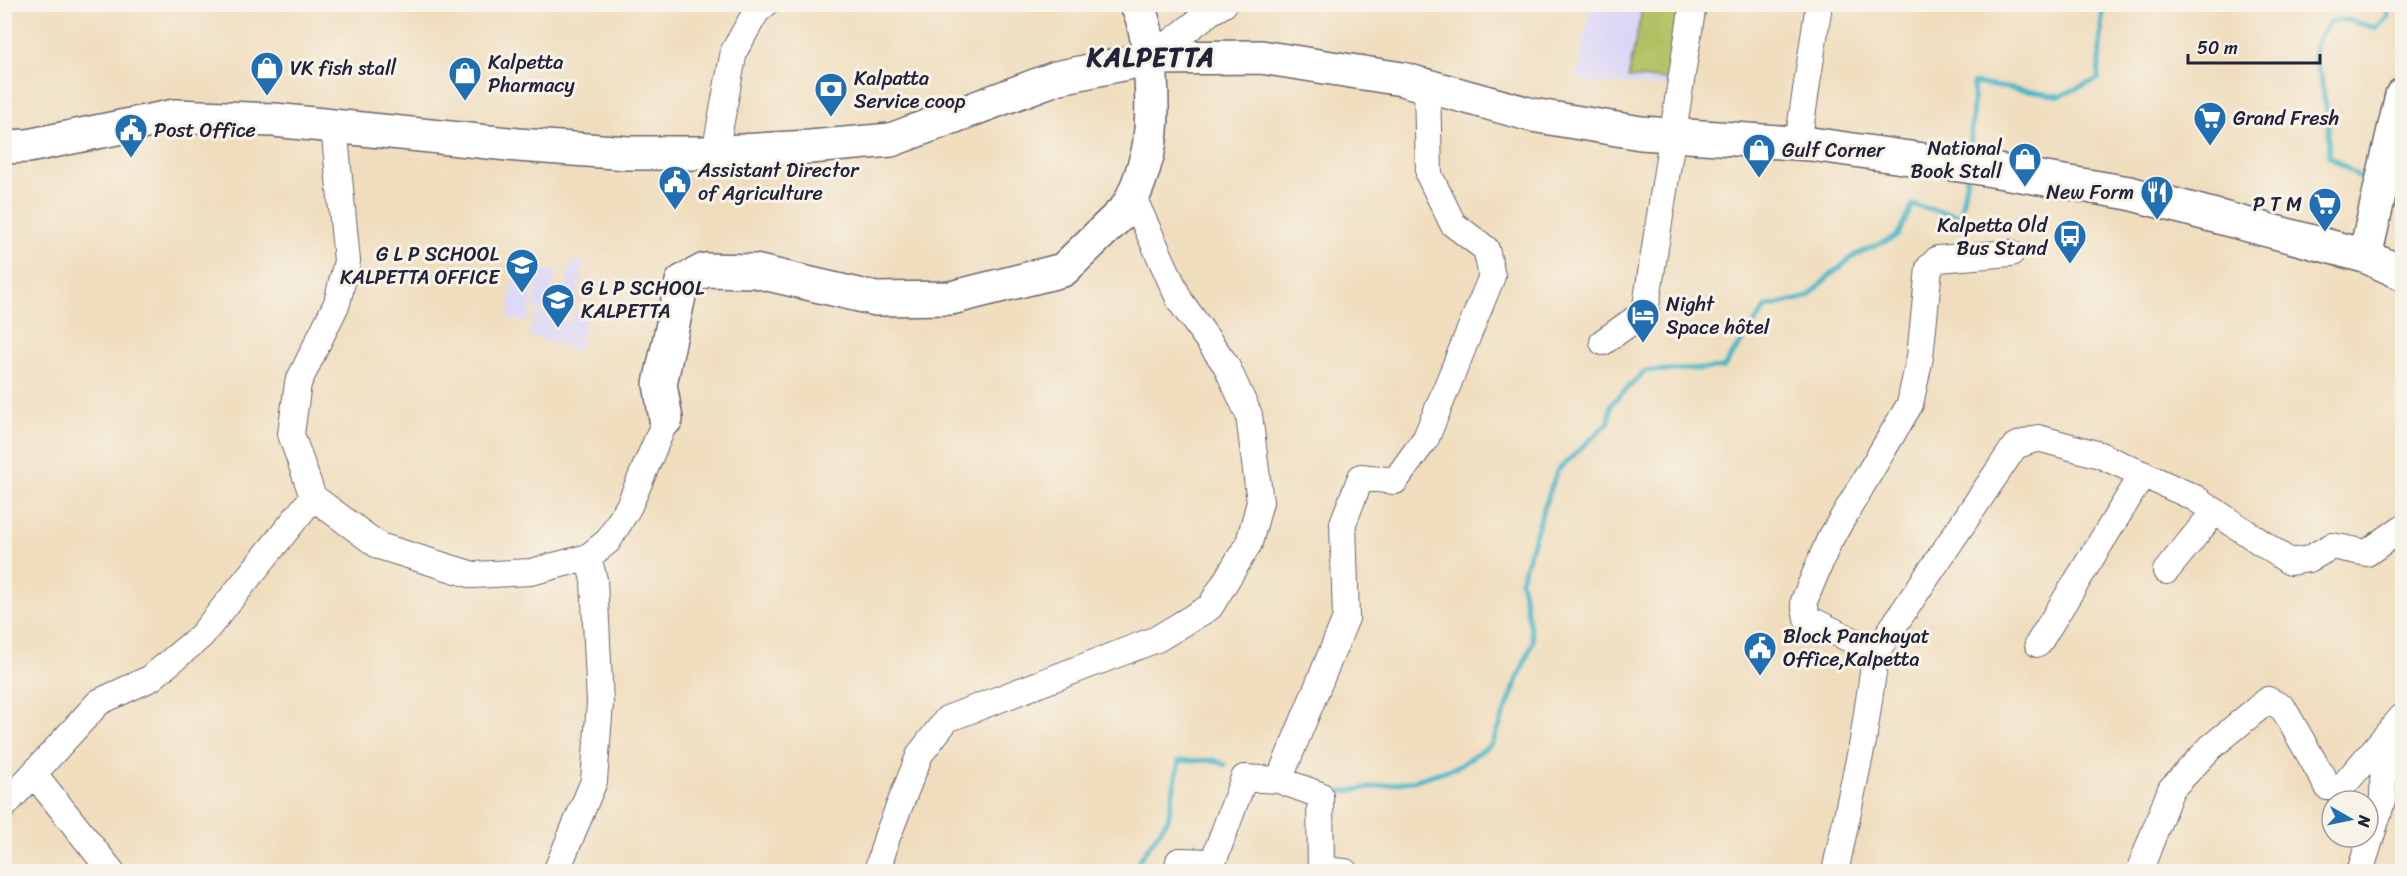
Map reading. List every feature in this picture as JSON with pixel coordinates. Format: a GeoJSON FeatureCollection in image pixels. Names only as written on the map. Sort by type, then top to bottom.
{"type":"FeatureCollection","features":[{"type":"Feature","properties":{"kind":"main road"},"geometry":{"type":"LineString","coordinates":[[666,419],[660,384],[681,282],[705,270],[755,271],[876,299],[951,298],[1063,270],[1126,208],[1134,197],[1148,150],[1151,58],[1136,4]]}},
{"type":"Feature","properties":{"kind":"main road"},"geometry":{"type":"LineString","coordinates":[[4,147],[28,146],[175,117],[274,120],[606,151],[715,153],[891,140],[1056,78],[1151,58],[1261,57],[1402,79],[1532,115],[1641,133],[1798,143],[1968,166],[2129,194],[2365,256],[2403,273]]}},
{"type":"Feature","properties":{"kind":"main road"},"geometry":{"type":"LineString","coordinates":[[2365,256],[2403,95]]}},
{"type":"Feature","properties":{"kind":"street"},"geometry":{"type":"LineString","coordinates":[[715,153],[734,51],[756,12],[765,4]]}},
{"type":"Feature","properties":{"kind":"street"},"geometry":{"type":"LineString","coordinates":[[1151,58],[1210,12],[1224,4]]}},
{"type":"Feature","properties":{"kind":"street"},"geometry":{"type":"LineString","coordinates":[[1603,342],[1645,312],[1693,4]]}},
{"type":"Feature","properties":{"kind":"street"},"geometry":{"type":"LineString","coordinates":[[1798,143],[1819,4]]}},
{"type":"Feature","properties":{"kind":"street"},"geometry":{"type":"LineString","coordinates":[[1279,780],[1346,618],[1343,523],[1361,477],[1395,481],[1426,438],[1492,276],[1486,249],[1453,224],[1429,175],[1427,86]]}},
{"type":"Feature","properties":{"kind":"street"},"geometry":{"type":"LineString","coordinates":[[334,126],[347,261],[337,303],[298,382],[291,434],[313,497],[379,546],[473,575],[531,572],[588,557],[608,541],[629,506],[666,419]]}},
{"type":"Feature","properties":{"kind":"street"},"geometry":{"type":"LineString","coordinates":[[877,872],[887,837],[920,754],[947,719],[1157,639],[1210,607],[1249,543],[1260,502],[1249,415],[1226,365],[1180,301],[1134,197]]}},
{"type":"Feature","properties":{"kind":"street"},"geometry":{"type":"LineString","coordinates":[[1876,652],[1807,618],[1804,601],[1829,541],[1910,404],[1920,357],[1929,268],[1938,259],[2010,253]]}},
{"type":"Feature","properties":{"kind":"street"},"geometry":{"type":"LineString","coordinates":[[1835,872],[1863,741],[1876,652],[2015,446],[2038,438],[2100,455],[2195,498],[2290,562],[2309,559],[2332,546],[2367,553],[2403,528]]}},
{"type":"Feature","properties":{"kind":"street"},"geometry":{"type":"LineString","coordinates":[[2038,644],[2143,474]]}},
{"type":"Feature","properties":{"kind":"street"},"geometry":{"type":"LineString","coordinates":[[4,806],[99,702],[151,678],[201,636],[313,497]]}},
{"type":"Feature","properties":{"kind":"street"},"geometry":{"type":"LineString","coordinates":[[2166,571],[2215,511]]}},
{"type":"Feature","properties":{"kind":"street"},"geometry":{"type":"LineString","coordinates":[[556,872],[594,781],[600,703],[594,580],[588,557]]}},
{"type":"Feature","properties":{"kind":"street"},"geometry":{"type":"LineString","coordinates":[[2139,872],[2171,789],[2211,747],[2268,700],[2283,708],[2328,787],[2341,788],[2403,717]]}},
{"type":"Feature","properties":{"kind":"street"},"geometry":{"type":"LineString","coordinates":[[2360,872],[2383,798],[2384,738]]}},
{"type":"Feature","properties":{"kind":"street"},"geometry":{"type":"LineString","coordinates":[[34,774],[112,872]]}},
{"type":"Feature","properties":{"kind":"street"},"geometry":{"type":"LineString","coordinates":[[1177,872],[1179,861],[1214,862],[1244,778],[1279,780],[1320,795],[1329,871]]}},
{"type":"Feature","properties":{"kind":"shaded area"},"geometry":{"type":"Polygon","coordinates":[[[1590,5],[1686,5],[1675,87],[1599,83],[1577,79],[1590,5]]]}},
{"type":"Feature","properties":{"kind":"shaded area"},"geometry":{"type":"Polygon","coordinates":[[[571,261],[585,263],[575,306],[560,303],[571,261]]]}},
{"type":"Feature","properties":{"kind":"shaded area","name":"G L P SCHOOL KALPETTA OFFICE"},"geometry":{"type":"Polygon","coordinates":[[[515,264],[538,268],[528,321],[508,319],[515,264]]]}},
{"type":"Feature","properties":{"kind":"shaded area"},"geometry":{"type":"Polygon","coordinates":[[[541,269],[557,271],[547,312],[533,308],[541,269]]]}},
{"type":"Feature","properties":{"kind":"shaded area","name":"G L P SCHOOL KALPETTA"},"geometry":{"type":"Polygon","coordinates":[[[571,312],[588,313],[579,351],[529,336],[535,313],[571,322],[571,312]]]}},
{"type":"Feature","properties":{"kind":"green space"},"geometry":{"type":"Polygon","coordinates":[[[1643,5],[1683,5],[1673,79],[1628,78],[1643,5]]]}},
{"type":"Feature","properties":{"kind":"waterway"},"geometry":{"type":"LineString","coordinates":[[1970,157],[1974,83],[2060,96],[2098,79],[2103,4]]}},
{"type":"Feature","properties":{"kind":"waterway"},"geometry":{"type":"LineString","coordinates":[[2370,184],[2329,156],[2328,119],[2321,77],[2314,57],[2315,45],[2329,22],[2347,20],[2376,28],[2388,16],[2386,4]]}},
{"type":"Feature","properties":{"kind":"waterway"},"geometry":{"type":"LineString","coordinates":[[1327,794],[1413,781],[1457,767],[1492,744],[1533,641],[1521,580],[1557,471],[1609,422],[1611,404],[1645,371],[1723,368],[1766,307],[1808,297],[1855,255],[1897,236],[1913,205],[1960,216],[1967,178]]}},
{"type":"Feature","properties":{"kind":"waterway"},"geometry":{"type":"LineString","coordinates":[[2391,197],[2402,203]]}},
{"type":"Feature","properties":{"kind":"waterway"},"geometry":{"type":"LineString","coordinates":[[1131,872],[1168,819],[1179,761],[1215,760],[1225,765]]}},
{"type":"Feature","properties":{"kind":"place","name":"VK fish stall"},"geometry":{"type":"Point","coordinates":[267,97]}},
{"type":"Feature","properties":{"kind":"place","name":"Kalpetta Pharmacy"},"geometry":{"type":"Point","coordinates":[465,102]}},
{"type":"Feature","properties":{"kind":"place","name":"Kalpatta Service coop"},"geometry":{"type":"Point","coordinates":[831,118]}},
{"type":"Feature","properties":{"kind":"place","name":"Grand Fresh"},"geometry":{"type":"Point","coordinates":[2210,147]}},
{"type":"Feature","properties":{"kind":"place","name":"Post Office"},"geometry":{"type":"Point","coordinates":[131,159]}},
{"type":"Feature","properties":{"kind":"place","name":"Gulf Corner"},"geometry":{"type":"Point","coordinates":[1759,179]}},
{"type":"Feature","properties":{"kind":"place","name":"National Book Stall"},"geometry":{"type":"Point","coordinates":[2025,188]}},
{"type":"Feature","properties":{"kind":"place","name":"Assistant Director of Agriculture"},"geometry":{"type":"Point","coordinates":[675,211]}},
{"type":"Feature","properties":{"kind":"place","name":"New Form"},"geometry":{"type":"Point","coordinates":[2157,221]}},
{"type":"Feature","properties":{"kind":"place","name":"P T M"},"geometry":{"type":"Point","coordinates":[2325,233]}},
{"type":"Feature","properties":{"kind":"place","name":"Kalpetta Old Bus Stand"},"geometry":{"type":"Point","coordinates":[2070,265]}},
{"type":"Feature","properties":{"kind":"place","name":"G L P SCHOOL KALPETTA OFFICE"},"geometry":{"type":"Point","coordinates":[522,294]}},
{"type":"Feature","properties":{"kind":"place","name":"G L P SCHOOL KALPETTA"},"geometry":{"type":"Point","coordinates":[558,329]}},
{"type":"Feature","properties":{"kind":"place","name":"Night Space hôtel"},"geometry":{"type":"Point","coordinates":[1643,344]}},
{"type":"Feature","properties":{"kind":"place","name":"Block Panchayat Office,Kalpetta"},"geometry":{"type":"Point","coordinates":[1760,677]}},
{"type":"Feature","properties":{"kind":"district","name":"KALPETTA"},"geometry":{"type":"Point","coordinates":[1151,57]}}]}
